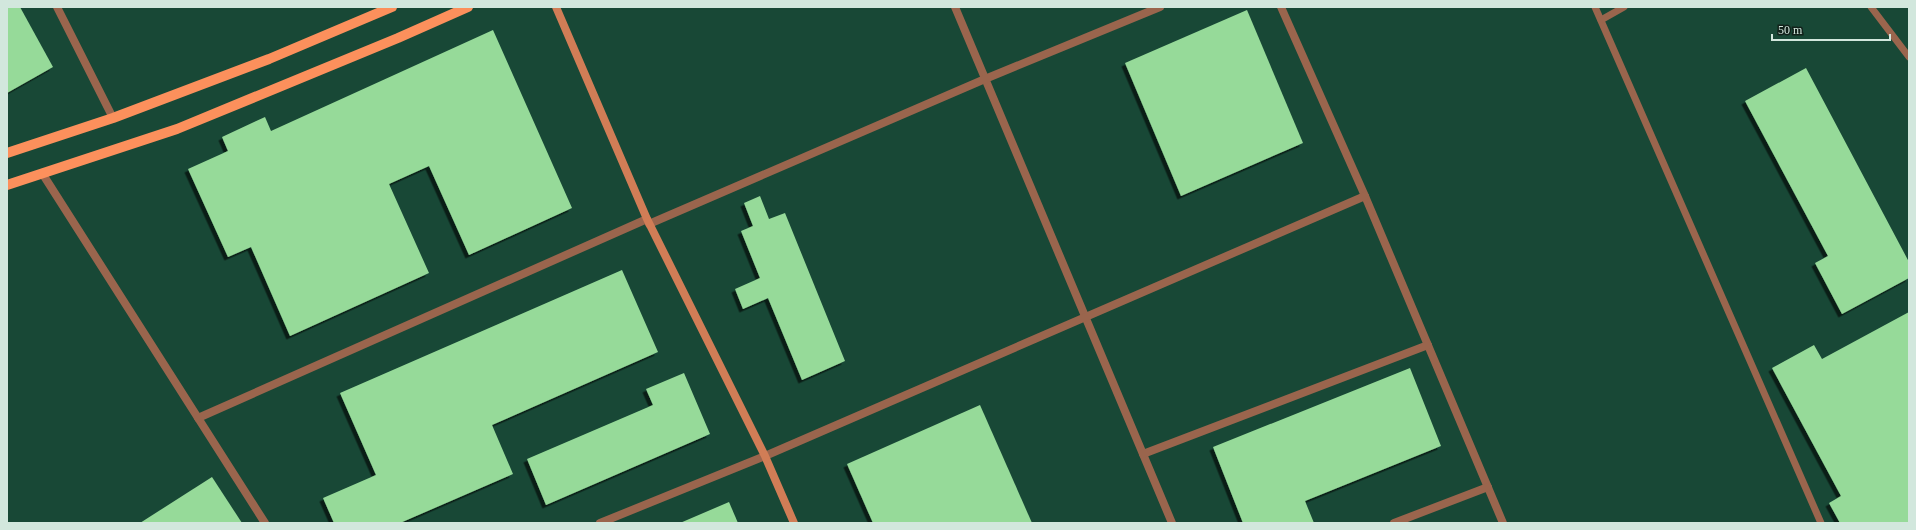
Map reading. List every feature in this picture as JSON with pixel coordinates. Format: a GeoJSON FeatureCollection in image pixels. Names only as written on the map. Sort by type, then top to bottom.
{"type":"FeatureCollection","features":[{"type":"Feature","properties":{"kind":"main road"},"geometry":{"type":"LineString","coordinates":[[7,153],[113,118],[269,59],[392,7]]}},
{"type":"Feature","properties":{"kind":"main road"},"geometry":{"type":"LineString","coordinates":[[7,185],[177,129],[398,38],[468,7]]}},
{"type":"Feature","properties":{"kind":"street"},"geometry":{"type":"LineString","coordinates":[[57,7],[113,118]]}},
{"type":"Feature","properties":{"kind":"street"},"geometry":{"type":"LineString","coordinates":[[556,7],[648,222],[765,456],[794,523]]}},
{"type":"Feature","properties":{"kind":"street"},"geometry":{"type":"LineString","coordinates":[[955,7],[1172,523]]}},
{"type":"Feature","properties":{"kind":"street"},"geometry":{"type":"LineString","coordinates":[[198,418],[648,222],[985,79],[1160,7]]}},
{"type":"Feature","properties":{"kind":"street"},"geometry":{"type":"LineString","coordinates":[[1281,7],[1366,196],[1503,523]]}},
{"type":"Feature","properties":{"kind":"street"},"geometry":{"type":"LineString","coordinates":[[42,173],[265,523]]}},
{"type":"Feature","properties":{"kind":"street"},"geometry":{"type":"LineString","coordinates":[[600,523],[765,456],[1366,196]]}},
{"type":"Feature","properties":{"kind":"street"},"geometry":{"type":"LineString","coordinates":[[1143,454],[1428,344]]}},
{"type":"Feature","properties":{"kind":"street"},"geometry":{"type":"LineString","coordinates":[[1394,523],[1488,488]]}},
{"type":"Feature","properties":{"kind":"lane"},"geometry":{"type":"LineString","coordinates":[[1595,7],[1821,523]]}},
{"type":"Feature","properties":{"kind":"lane"},"geometry":{"type":"LineString","coordinates":[[1601,20],[1624,7]]}},
{"type":"Feature","properties":{"kind":"lane"},"geometry":{"type":"LineString","coordinates":[[1871,7],[1909,57]]}},
{"type":"Feature","properties":{"kind":"shaded area"},"geometry":{"type":"Polygon","coordinates":[[[7,7],[1909,7],[1909,523],[7,523],[7,7]]]}},
{"type":"Feature","properties":{"kind":"building"},"geometry":{"type":"Polygon","coordinates":[[[7,7],[20,7],[53,67],[7,93],[7,7]]]}},
{"type":"Feature","properties":{"kind":"building"},"geometry":{"type":"Polygon","coordinates":[[[1247,10],[1303,143],[1181,196],[1125,63],[1247,10]]]}},
{"type":"Feature","properties":{"kind":"building"},"geometry":{"type":"Polygon","coordinates":[[[493,30],[572,208],[469,255],[429,166],[389,184],[429,273],[290,336],[251,247],[228,257],[188,169],[228,151],[222,137],[265,117],[271,131],[493,30]]]}},
{"type":"Feature","properties":{"kind":"building"},"geometry":{"type":"Polygon","coordinates":[[[1806,68],[1909,262],[1909,278],[1842,314],[1815,263],[1828,256],[1745,101],[1806,68]]]}},
{"type":"Feature","properties":{"kind":"building"},"geometry":{"type":"Polygon","coordinates":[[[760,196],[769,219],[785,213],[845,361],[802,380],[768,298],[743,309],[735,289],[760,278],[741,231],[753,226],[744,203],[760,196]]]}},
{"type":"Feature","properties":{"kind":"building"},"geometry":{"type":"Polygon","coordinates":[[[622,270],[658,352],[492,425],[513,474],[400,523],[334,523],[323,498],[376,475],[340,393],[622,270]]]}},
{"type":"Feature","properties":{"kind":"building"},"geometry":{"type":"Polygon","coordinates":[[[1909,312],[1909,523],[1840,523],[1829,503],[1841,496],[1772,368],[1814,345],[1822,359],[1909,312]]]}},
{"type":"Feature","properties":{"kind":"building"},"geometry":{"type":"Polygon","coordinates":[[[1410,368],[1441,446],[1305,501],[1314,523],[1243,523],[1213,447],[1410,368]]]}},
{"type":"Feature","properties":{"kind":"building"},"geometry":{"type":"Polygon","coordinates":[[[684,373],[710,434],[546,505],[527,459],[653,405],[646,389],[684,373]]]}},
{"type":"Feature","properties":{"kind":"building"},"geometry":{"type":"Polygon","coordinates":[[[980,405],[1032,523],[873,523],[847,464],[980,405]]]}},
{"type":"Feature","properties":{"kind":"building"},"geometry":{"type":"Polygon","coordinates":[[[212,477],[242,523],[140,523],[212,477]]]}},
{"type":"Feature","properties":{"kind":"building"},"geometry":{"type":"Polygon","coordinates":[[[729,502],[738,523],[680,523],[729,502]]]}}]}
